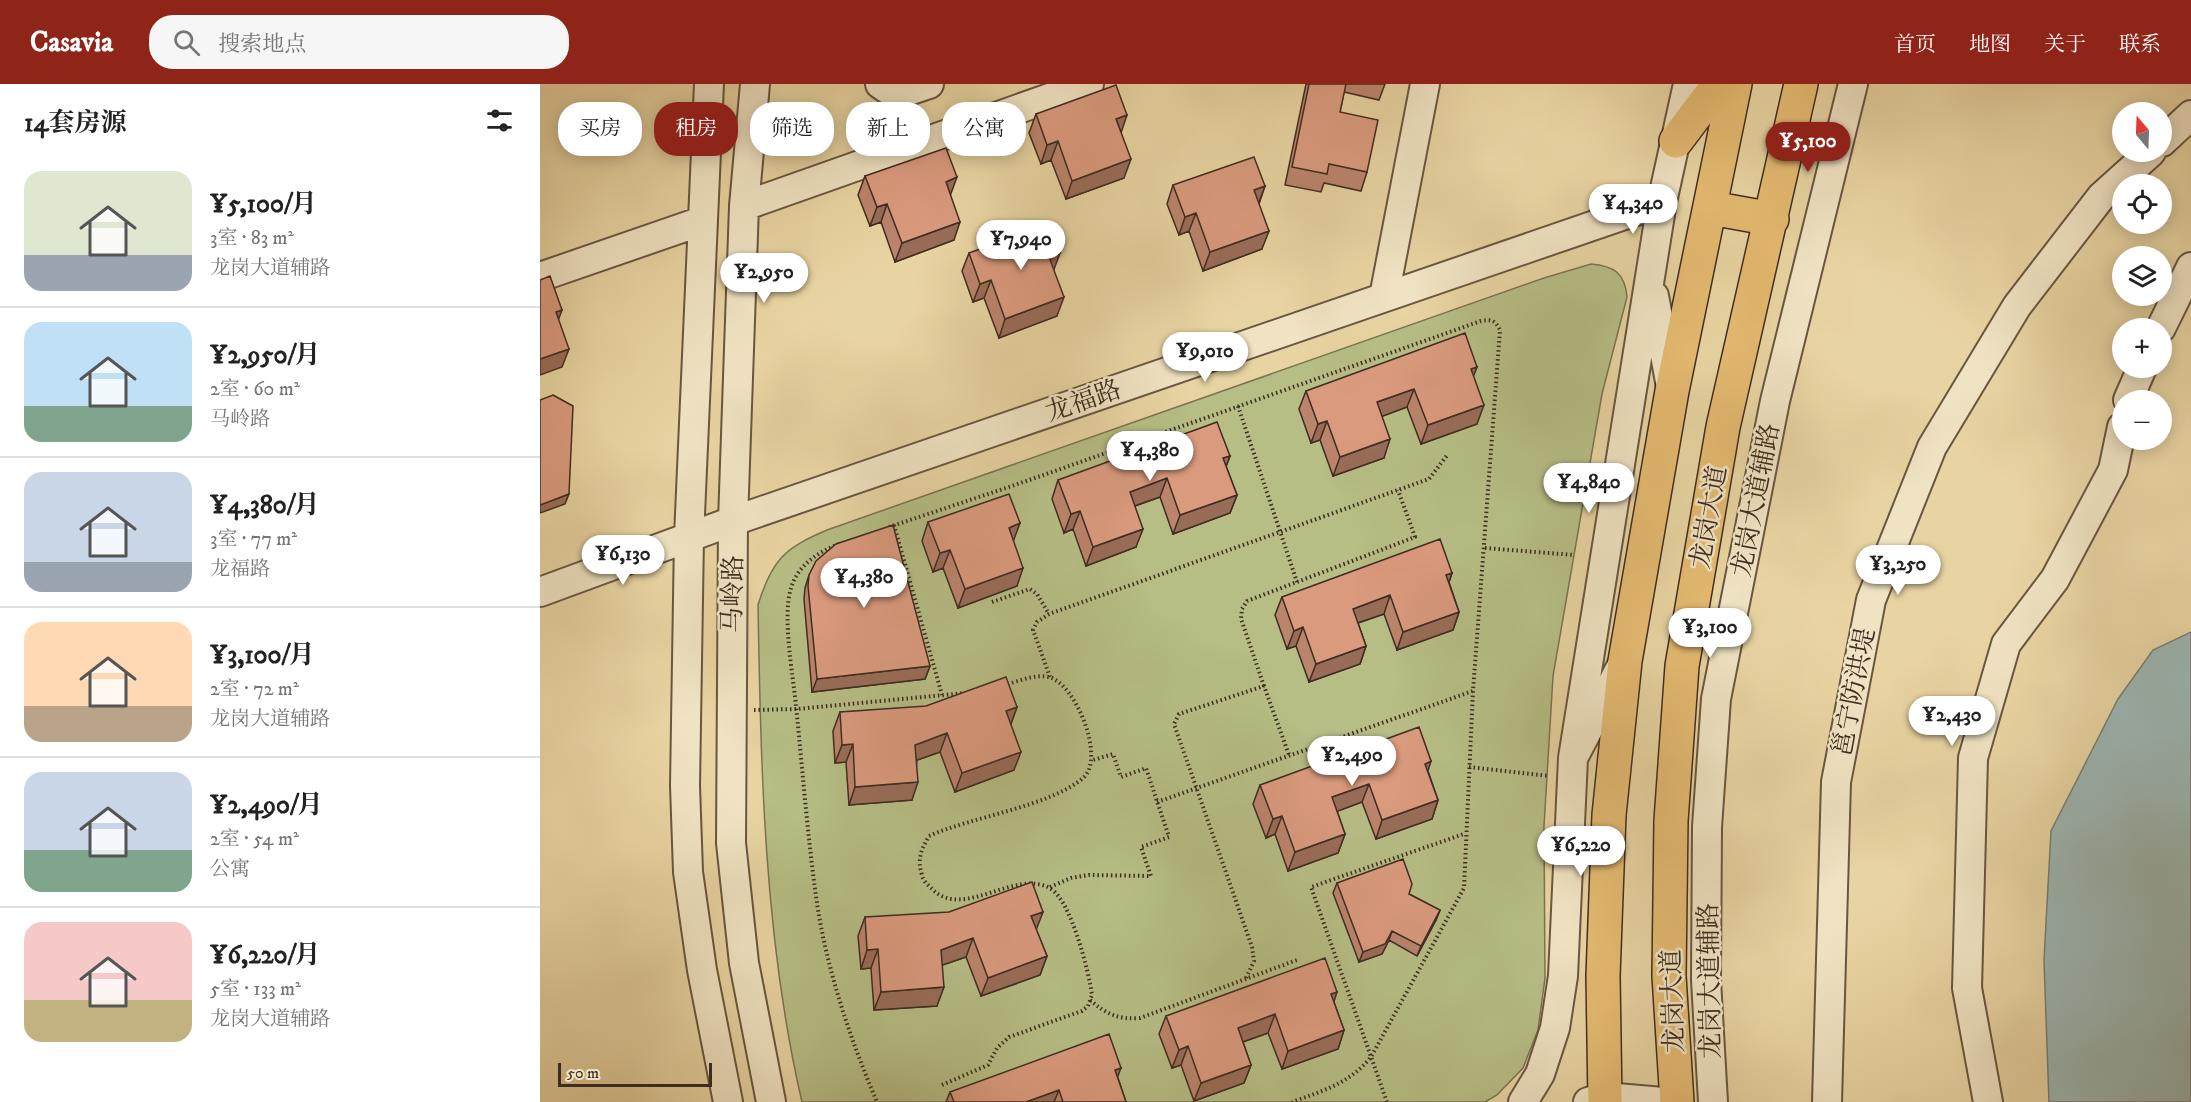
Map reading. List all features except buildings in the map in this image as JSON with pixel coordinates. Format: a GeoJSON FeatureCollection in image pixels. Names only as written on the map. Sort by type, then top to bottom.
{"type":"FeatureCollection","features":[{"type":"Feature","properties":{"kind":"main road"},"geometry":{"type":"LineString","coordinates":[[1676,141],[1719,84]]}},
{"type":"Feature","properties":{"kind":"main road"},"geometry":{"type":"LineString","coordinates":[[1599,1100],[1609,815],[1624,661],[1672,392],[1735,84]]}},
{"type":"Feature","properties":{"kind":"main road","name":"龙岗大道"},"geometry":{"type":"LineString","coordinates":[[1677,1102],[1669,976],[1671,821],[1682,666],[1723,427],[1801,84]]}},
{"type":"Feature","properties":{"kind":"main road"},"geometry":{"type":"LineString","coordinates":[[1794,117],[1819,84]]}},
{"type":"Feature","properties":{"kind":"main road"},"geometry":{"type":"LineString","coordinates":[[1711,208],[1772,219]]}},
{"type":"Feature","properties":{"kind":"street","name":"马岭路"},"geometry":{"type":"LineString","coordinates":[[709,84],[689,537],[685,786],[688,872],[702,970],[728,1102]]}},
{"type":"Feature","properties":{"kind":"street","name":"马岭路"},"geometry":{"type":"LineString","coordinates":[[755,84],[744,206],[733,521],[730,710],[731,843],[744,963],[771,1102]]}},
{"type":"Feature","properties":{"kind":"street"},"geometry":{"type":"LineString","coordinates":[[880,84],[896,95],[929,84]]}},
{"type":"Feature","properties":{"kind":"street"},"geometry":{"type":"LineString","coordinates":[[744,206],[1089,84]]}},
{"type":"Feature","properties":{"kind":"street"},"geometry":{"type":"LineString","coordinates":[[1384,297],[1425,84]]}},
{"type":"Feature","properties":{"kind":"street"},"geometry":{"type":"LineString","coordinates":[[1523,1102],[1540,1074],[1556,1028],[1560,997],[1572,768],[1662,202],[1688,84]]}},
{"type":"Feature","properties":{"kind":"street","name":"龙岗大道辅路"},"geometry":{"type":"LineString","coordinates":[[1713,1102],[1706,980],[1707,839],[1716,699],[1775,401],[1853,84]]}},
{"type":"Feature","properties":{"kind":"street"},"geometry":{"type":"LineString","coordinates":[[2172,133],[2191,115]]}},
{"type":"Feature","properties":{"kind":"street","name":"邕宁防洪堤"},"geometry":{"type":"LineString","coordinates":[[1827,1102],[1836,782],[1871,600],[1932,447],[2017,306],[2101,197],[2140,162]]}},
{"type":"Feature","properties":{"kind":"street","name":"龙福路"},"geometry":{"type":"LineString","coordinates":[[540,592],[733,521],[1662,202]]}},
{"type":"Feature","properties":{"kind":"street"},"geometry":{"type":"LineString","coordinates":[[540,277],[702,221]]}},
{"type":"Feature","properties":{"kind":"street"},"geometry":{"type":"LineString","coordinates":[[2166,318],[2191,267]]}},
{"type":"Feature","properties":{"kind":"street"},"geometry":{"type":"LineString","coordinates":[[1650,277],[1672,392]]}},
{"type":"Feature","properties":{"kind":"street"},"geometry":{"type":"LineString","coordinates":[[699,291],[741,292]]}},
{"type":"Feature","properties":{"kind":"street"},"geometry":{"type":"LineString","coordinates":[[1988,1102],[1966,988],[1973,758],[2006,644],[2055,579],[2113,470],[2117,450]]}},
{"type":"Feature","properties":{"kind":"street"},"geometry":{"type":"LineString","coordinates":[[1572,768],[1624,661]]}},
{"type":"Feature","properties":{"kind":"street"},"geometry":{"type":"LineString","coordinates":[[1599,1100],[1663,1102]]}},
{"type":"Feature","properties":{"kind":"path"},"geometry":{"type":"LineString","coordinates":[[883,529],[1481,321],[1490,319],[1496,323],[1499,340],[1473,691],[1464,834],[1464,888],[1371,1057],[1351,1078],[1292,1102]]}},
{"type":"Feature","properties":{"kind":"path"},"geometry":{"type":"LineString","coordinates":[[1238,406],[1298,582]]}},
{"type":"Feature","properties":{"kind":"path"},"geometry":{"type":"LineString","coordinates":[[1050,677],[1033,630],[1037,622],[1049,614],[1429,479],[1448,454]]}},
{"type":"Feature","properties":{"kind":"path"},"geometry":{"type":"LineString","coordinates":[[1289,755],[1241,619],[1242,609],[1247,601],[1415,537],[1398,490]]}},
{"type":"Feature","properties":{"kind":"path"},"geometry":{"type":"LineString","coordinates":[[894,525],[942,695]]}},
{"type":"Feature","properties":{"kind":"path"},"geometry":{"type":"LineString","coordinates":[[843,542],[810,559],[791,586],[788,601],[797,710],[819,912],[833,976],[853,1043],[877,1102]]}},
{"type":"Feature","properties":{"kind":"path"},"geometry":{"type":"LineString","coordinates":[[1485,548],[1574,555]]}},
{"type":"Feature","properties":{"kind":"path"},"geometry":{"type":"LineString","coordinates":[[992,602],[1030,589],[1037,594],[1049,614]]}},
{"type":"Feature","properties":{"kind":"path"},"geometry":{"type":"LineString","coordinates":[[942,1085],[988,1065],[997,1047],[1009,1037],[1082,1011],[1090,999],[1091,987],[1067,908],[1059,894],[1039,884],[957,900],[938,895],[923,880],[919,866],[920,851],[929,836],[944,829],[1042,799],[1074,786],[1086,776],[1093,760],[1090,744],[1072,693],[1064,685],[1050,677],[1032,677],[996,688]]}},
{"type":"Feature","properties":{"kind":"path"},"geometry":{"type":"LineString","coordinates":[[1246,978],[1254,960],[1252,947],[1174,724],[1179,714],[1264,686]]}},
{"type":"Feature","properties":{"kind":"path"},"geometry":{"type":"LineString","coordinates":[[1157,802],[1473,691]]}},
{"type":"Feature","properties":{"kind":"path"},"geometry":{"type":"LineString","coordinates":[[730,710],[797,710],[974,692]]}},
{"type":"Feature","properties":{"kind":"path"},"geometry":{"type":"LineString","coordinates":[[1050,888],[1071,878],[1089,875],[1151,876],[1141,847],[1169,837],[1146,768],[1121,777],[1113,754],[1093,760]]}},
{"type":"Feature","properties":{"kind":"path"},"geometry":{"type":"LineString","coordinates":[[1469,767],[1572,768]]}},
{"type":"Feature","properties":{"kind":"path"},"geometry":{"type":"LineString","coordinates":[[1387,1102],[1311,887],[1464,834]]}},
{"type":"Feature","properties":{"kind":"path"},"geometry":{"type":"LineString","coordinates":[[1090,999],[1102,1010],[1124,1020],[1140,1018],[1297,960]]}},
{"type":"Feature","properties":{"kind":"green space"},"geometry":{"type":"Polygon","coordinates":[[[1591,264],[1617,272],[1624,282],[1627,297],[1602,394],[1553,676],[1544,826],[1545,978],[1538,1030],[1523,1068],[1497,1095],[1485,1102],[802,1102],[789,1041],[772,917],[763,792],[758,605],[769,576],[782,557],[800,543],[827,530],[1544,278],[1591,264]]]}},
{"type":"Feature","properties":{"kind":"water"},"geometry":{"type":"Polygon","coordinates":[[[2191,632],[2191,1102],[2049,1102],[2044,960],[2051,831],[2118,699],[2153,650],[2191,632]]]}}]}
